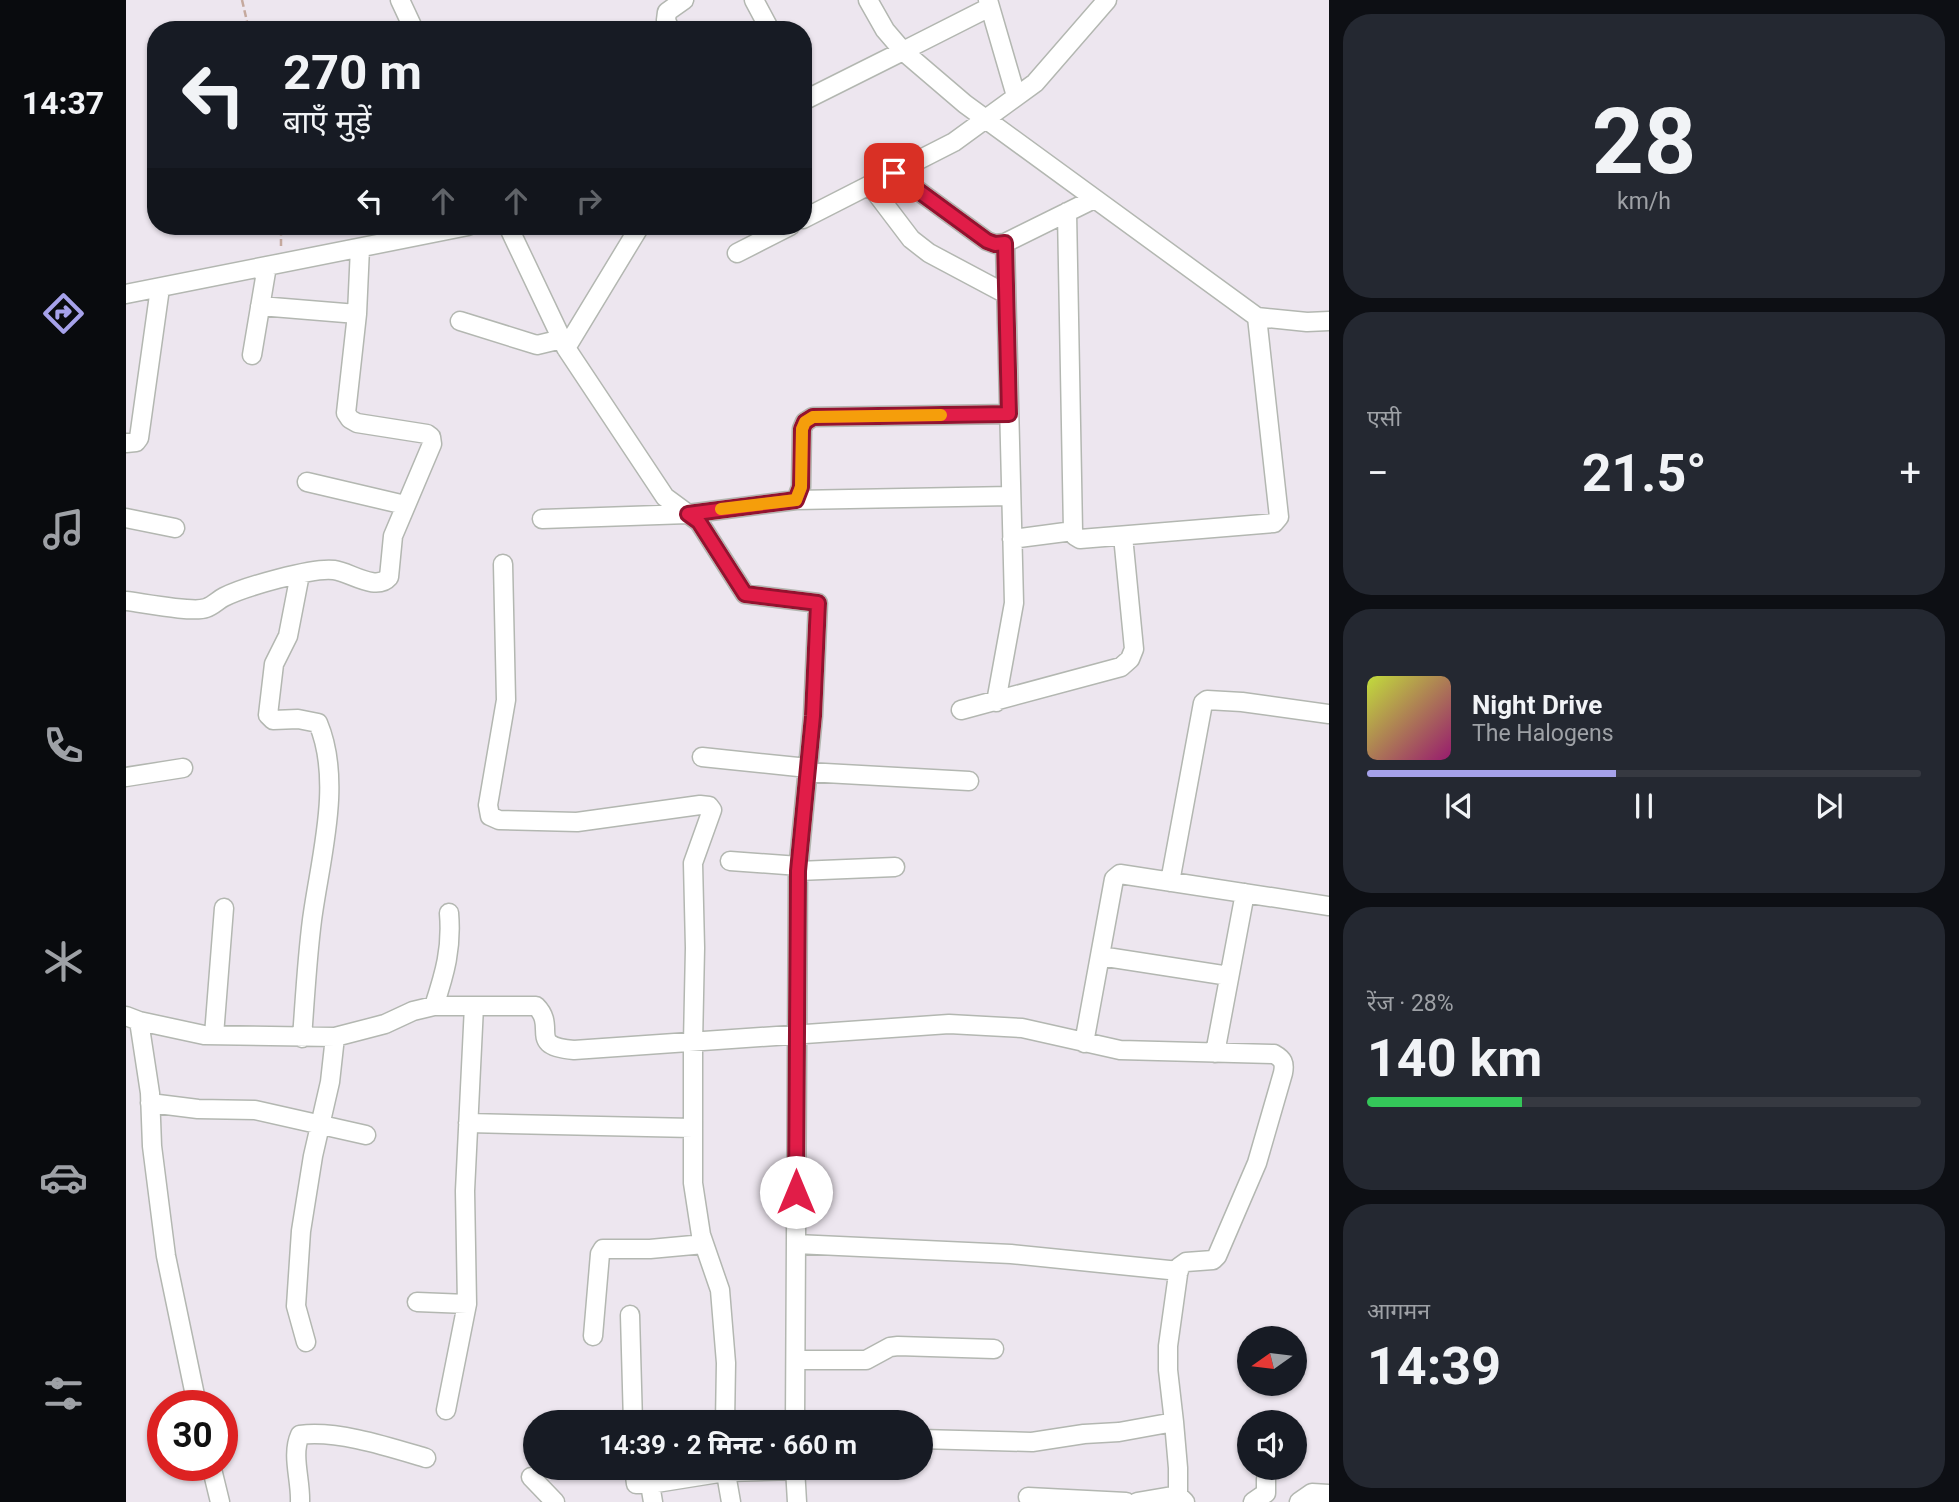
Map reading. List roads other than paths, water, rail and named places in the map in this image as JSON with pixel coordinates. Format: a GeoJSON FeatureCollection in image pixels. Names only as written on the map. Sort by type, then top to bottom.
{"type":"FeatureCollection","features":[{"type":"Feature","properties":{"kind":"street"},"geometry":{"type":"LineString","coordinates":[[400,0],[410,21]]}},
{"type":"Feature","properties":{"kind":"street"},"geometry":{"type":"LineString","coordinates":[[666,21],[667,12],[684,0]]}},
{"type":"Feature","properties":{"kind":"street"},"geometry":{"type":"LineString","coordinates":[[754,0],[765,21]]}},
{"type":"Feature","properties":{"kind":"street"},"geometry":{"type":"LineString","coordinates":[[869,0],[885,30],[903,51],[985,119],[1257,317],[1307,322],[1329,321]]}},
{"type":"Feature","properties":{"kind":"street"},"geometry":{"type":"LineString","coordinates":[[812,214],[954,142],[1035,83],[1107,0]]}},
{"type":"Feature","properties":{"kind":"street"},"geometry":{"type":"LineString","coordinates":[[812,92],[903,51],[989,4],[1016,96]]}},
{"type":"Feature","properties":{"kind":"street"},"geometry":{"type":"LineString","coordinates":[[894,173],[987,241],[995,244],[1005,243],[1094,199]]}},
{"type":"Feature","properties":{"kind":"street"},"geometry":{"type":"LineString","coordinates":[[870,185],[911,239],[929,253],[1006,294]]}},
{"type":"Feature","properties":{"kind":"street"},"geometry":{"type":"LineString","coordinates":[[1067,212],[1073,531],[1080,539],[1274,523],[1279,517],[1257,317]]}},
{"type":"Feature","properties":{"kind":"street"},"geometry":{"type":"LineString","coordinates":[[126,294],[424,235]]}},
{"type":"Feature","properties":{"kind":"street"},"geometry":{"type":"LineString","coordinates":[[512,235],[564,343],[665,497],[699,522],[745,594],[818,603],[808,770],[798,868],[795,1410]]}},
{"type":"Feature","properties":{"kind":"street"},"geometry":{"type":"LineString","coordinates":[[564,343],[634,235]]}},
{"type":"Feature","properties":{"kind":"street"},"geometry":{"type":"LineString","coordinates":[[737,253],[772,235]]}},
{"type":"Feature","properties":{"kind":"street"},"geometry":{"type":"LineString","coordinates":[[996,702],[1014,603],[1005,243]]}},
{"type":"Feature","properties":{"kind":"street"},"geometry":{"type":"LineString","coordinates":[[126,601],[205,609],[223,597],[239,591],[314,571],[336,570],[376,583],[389,577],[393,536],[432,444],[427,434],[356,423],[349,419],[346,413],[360,248]]}},
{"type":"Feature","properties":{"kind":"street"},"geometry":{"type":"LineString","coordinates":[[252,355],[260,306],[273,265]]}},
{"type":"Feature","properties":{"kind":"street"},"geometry":{"type":"LineString","coordinates":[[126,443],[136,442],[139,438],[160,288]]}},
{"type":"Feature","properties":{"kind":"street"},"geometry":{"type":"LineString","coordinates":[[260,306],[356,314]]}},
{"type":"Feature","properties":{"kind":"street"},"geometry":{"type":"LineString","coordinates":[[460,320],[537,345],[564,343]]}},
{"type":"Feature","properties":{"kind":"street"},"geometry":{"type":"LineString","coordinates":[[796,500],[801,487],[802,429],[805,422],[813,417],[1009,414]]}},
{"type":"Feature","properties":{"kind":"street"},"geometry":{"type":"LineString","coordinates":[[307,482],[405,505]]}},
{"type":"Feature","properties":{"kind":"street"},"geometry":{"type":"LineString","coordinates":[[541,519],[688,514],[796,500],[1011,496]]}},
{"type":"Feature","properties":{"kind":"street"},"geometry":{"type":"LineString","coordinates":[[126,518],[175,528]]}},
{"type":"Feature","properties":{"kind":"street"},"geometry":{"type":"LineString","coordinates":[[1013,539],[1073,531]]}},
{"type":"Feature","properties":{"kind":"street"},"geometry":{"type":"LineString","coordinates":[[961,710],[1121,667],[1130,659],[1134,649],[1124,536]]}},
{"type":"Feature","properties":{"kind":"street"},"geometry":{"type":"LineString","coordinates":[[503,564],[506,700],[488,805],[490,816],[499,820],[569,822],[709,806],[711,815],[693,863],[693,1183],[704,1244],[720,1290],[726,1363],[725,1410]]}},
{"type":"Feature","properties":{"kind":"street"},"geometry":{"type":"LineString","coordinates":[[300,575],[288,636],[274,664],[268,715],[273,720],[298,719],[318,723],[326,749],[330,783],[312,922],[302,1038]]}},
{"type":"Feature","properties":{"kind":"street"},"geometry":{"type":"LineString","coordinates":[[1170,882],[1203,703],[1207,700],[1242,702],[1329,713]]}},
{"type":"Feature","properties":{"kind":"street"},"geometry":{"type":"LineString","coordinates":[[702,757],[808,770],[970,781]]}},
{"type":"Feature","properties":{"kind":"street"},"geometry":{"type":"LineString","coordinates":[[126,777],[183,768]]}},
{"type":"Feature","properties":{"kind":"street"},"geometry":{"type":"LineString","coordinates":[[730,861],[798,868],[895,867]]}},
{"type":"Feature","properties":{"kind":"street"},"geometry":{"type":"LineString","coordinates":[[1084,1043],[1114,879],[1121,874],[1329,906]]}},
{"type":"Feature","properties":{"kind":"street"},"geometry":{"type":"LineString","coordinates":[[1215,1053],[1245,893]]}},
{"type":"Feature","properties":{"kind":"street"},"geometry":{"type":"LineString","coordinates":[[214,1035],[225,908]]}},
{"type":"Feature","properties":{"kind":"street"},"geometry":{"type":"LineString","coordinates":[[434,1006],[451,939],[449,913]]}},
{"type":"Feature","properties":{"kind":"street"},"geometry":{"type":"LineString","coordinates":[[1100,956],[1230,976]]}},
{"type":"Feature","properties":{"kind":"street"},"geometry":{"type":"LineString","coordinates":[[194,1390],[166,1256],[152,1146],[150,1104],[133,1018],[204,1035],[302,1038],[335,1037],[385,1024],[413,1011],[434,1006],[536,1006],[543,1018],[548,1043],[554,1048],[617,1049],[949,1024],[1022,1028],[1120,1050],[1274,1054],[1281,1058],[1284,1066],[1257,1163],[1217,1256],[1208,1262],[1186,1262],[1180,1266],[1168,1346],[1168,1370],[1181,1498],[1137,1502]]}},
{"type":"Feature","properties":{"kind":"street"},"geometry":{"type":"LineString","coordinates":[[446,1410],[467,1304],[466,1191],[474,1006]]}},
{"type":"Feature","properties":{"kind":"street"},"geometry":{"type":"LineString","coordinates":[[306,1342],[296,1306],[301,1231],[330,1082],[335,1037]]}},
{"type":"Feature","properties":{"kind":"street"},"geometry":{"type":"LineString","coordinates":[[150,1104],[198,1109],[255,1110],[366,1135]]}},
{"type":"Feature","properties":{"kind":"street"},"geometry":{"type":"LineString","coordinates":[[468,1123],[693,1128]]}},
{"type":"Feature","properties":{"kind":"street"},"geometry":{"type":"LineString","coordinates":[[593,1336],[600,1254],[603,1249],[650,1249],[704,1244]]}},
{"type":"Feature","properties":{"kind":"street"},"geometry":{"type":"LineString","coordinates":[[796,1244],[1011,1254],[1179,1271]]}},
{"type":"Feature","properties":{"kind":"street"},"geometry":{"type":"LineString","coordinates":[[417,1302],[467,1304]]}},
{"type":"Feature","properties":{"kind":"street"},"geometry":{"type":"LineString","coordinates":[[630,1315],[633,1410]]}},
{"type":"Feature","properties":{"kind":"street"},"geometry":{"type":"LineString","coordinates":[[796,1360],[866,1360],[890,1347],[898,1346],[995,1349]]}},
{"type":"Feature","properties":{"kind":"street"},"geometry":{"type":"LineString","coordinates":[[933,1439],[1032,1442],[1119,1432],[1174,1422]]}},
{"type":"Feature","properties":{"kind":"street"},"geometry":{"type":"LineString","coordinates":[[300,1502],[301,1487],[295,1445],[300,1435],[343,1438],[426,1458]]}},
{"type":"Feature","properties":{"kind":"street"},"geometry":{"type":"LineString","coordinates":[[533,1480],[555,1502]]}},
{"type":"Feature","properties":{"kind":"street"},"geometry":{"type":"LineString","coordinates":[[636,1480],[636,1483],[652,1493],[693,1480]]}},
{"type":"Feature","properties":{"kind":"street"},"geometry":{"type":"LineString","coordinates":[[727,1480],[731,1502]]}},
{"type":"Feature","properties":{"kind":"street"},"geometry":{"type":"LineString","coordinates":[[796,1480],[797,1502]]}},
{"type":"Feature","properties":{"kind":"street"},"geometry":{"type":"LineString","coordinates":[[1253,1502],[1266,1493],[1266,1480]]}},
{"type":"Feature","properties":{"kind":"street"},"geometry":{"type":"LineString","coordinates":[[215,1481],[220,1502]]}},
{"type":"Feature","properties":{"kind":"street"},"geometry":{"type":"LineString","coordinates":[[1298,1502],[1311,1493],[1329,1494]]}},
{"type":"Feature","properties":{"kind":"street"},"geometry":{"type":"LineString","coordinates":[[1028,1497],[1126,1502]]}}]}
